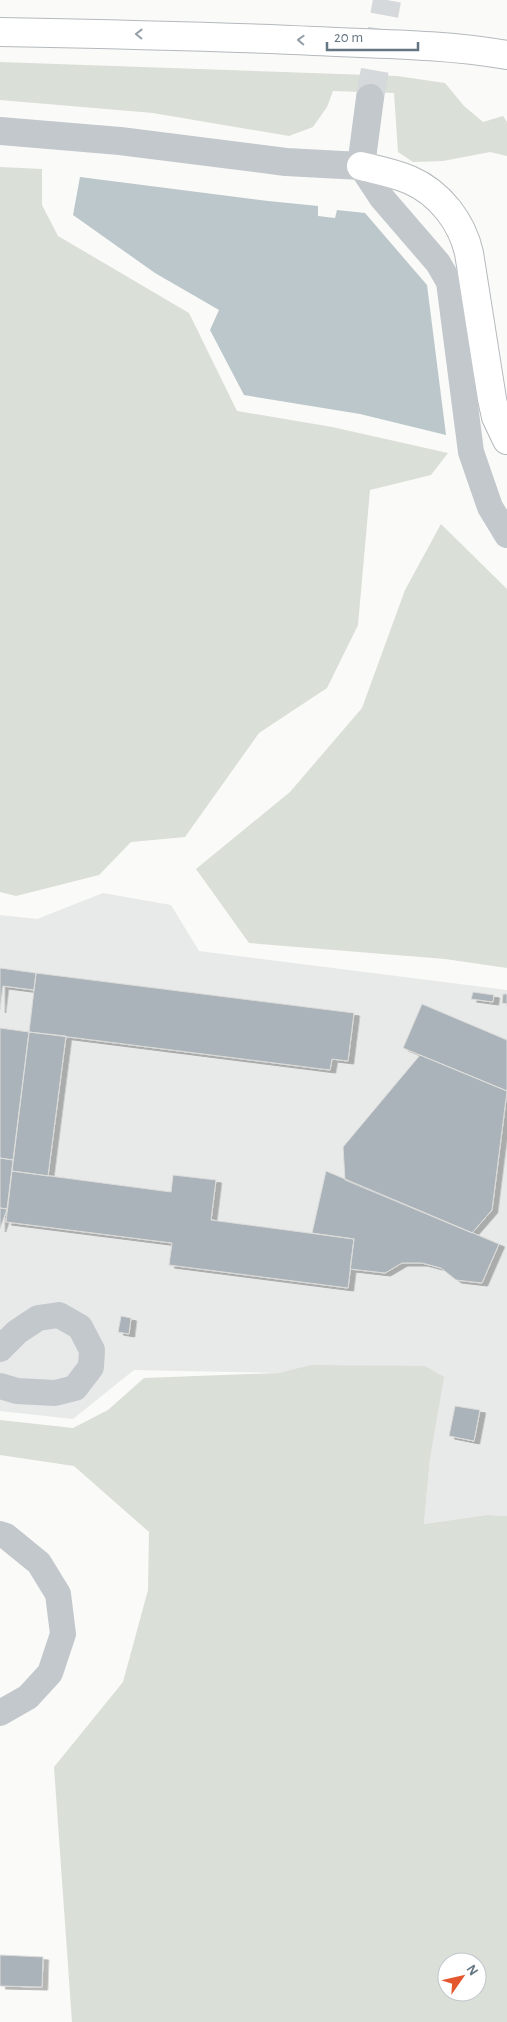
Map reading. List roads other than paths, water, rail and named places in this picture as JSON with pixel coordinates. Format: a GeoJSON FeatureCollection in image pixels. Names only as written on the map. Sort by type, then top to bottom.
{"type":"FeatureCollection","features":[{"type":"Feature","properties":{"kind":"highway"},"geometry":{"type":"LineString","coordinates":[[0,32],[178,35],[425,46],[476,50],[507,55]]}},
{"type":"Feature","properties":{"kind":"highway"},"geometry":{"type":"LineString","coordinates":[[361,166],[408,171],[421,176],[456,200],[467,215],[476,231],[481,246],[507,405]]}},
{"type":"Feature","properties":{"kind":"highway"},"geometry":{"type":"LineString","coordinates":[[361,166],[399,176],[424,188],[446,208],[463,231],[470,253],[492,399],[496,417],[507,440]]}},
{"type":"Feature","properties":{"kind":"street"},"geometry":{"type":"LineString","coordinates":[[370,98],[361,166],[382,198],[438,263],[449,282],[471,452],[490,507],[507,535]]}},
{"type":"Feature","properties":{"kind":"street"},"geometry":{"type":"LineString","coordinates":[[0,131],[120,141],[286,162],[361,166]]}},
{"type":"Feature","properties":{"kind":"street"},"geometry":{"type":"LineString","coordinates":[[0,1349],[16,1332],[38,1318],[59,1315],[80,1327],[92,1350],[92,1367],[75,1388],[55,1393],[17,1391],[0,1386]]}},
{"type":"Feature","properties":{"kind":"street"},"geometry":{"type":"LineString","coordinates":[[0,1534],[6,1536],[39,1563],[58,1594],[63,1634],[50,1673],[28,1697],[0,1713]]}},
{"type":"Feature","properties":{"kind":"tunnel"},"geometry":{"type":"LineString","coordinates":[[370,98],[387,0]]}}]}
